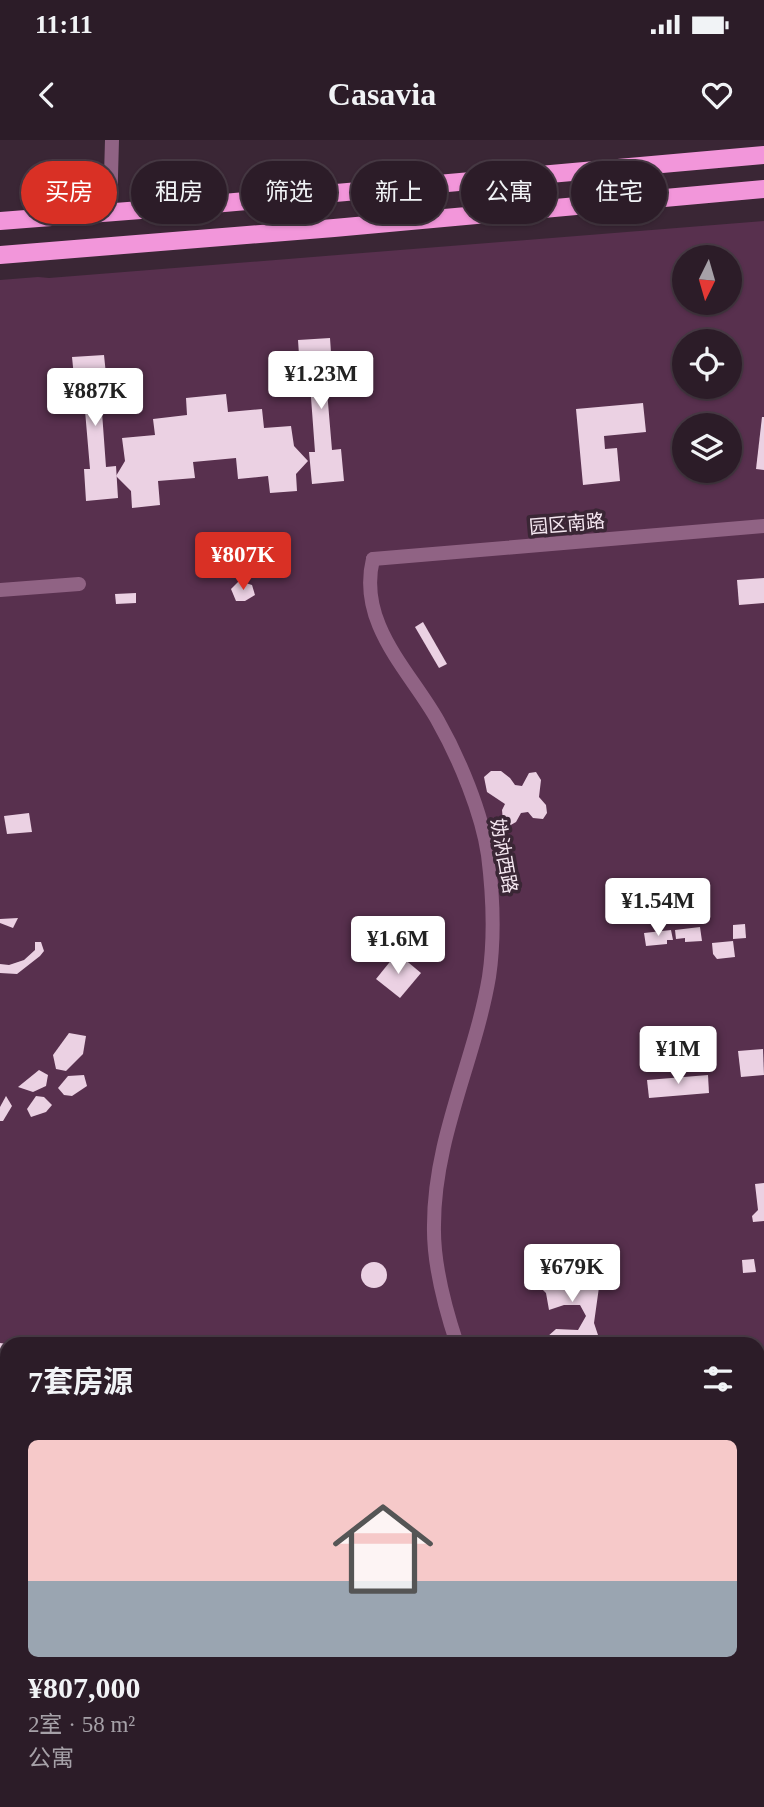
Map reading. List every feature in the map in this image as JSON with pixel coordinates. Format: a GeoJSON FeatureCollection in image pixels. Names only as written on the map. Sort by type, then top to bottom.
{"type":"FeatureCollection","features":[{"type":"Feature","properties":{"kind":"main road"},"geometry":{"type":"LineString","coordinates":[[117,211],[764,155]]}},
{"type":"Feature","properties":{"kind":"main road"},"geometry":{"type":"LineString","coordinates":[[0,254],[334,228],[764,189]]}},
{"type":"Feature","properties":{"kind":"main road"},"geometry":{"type":"LineString","coordinates":[[0,221],[21,219]]}},
{"type":"Feature","properties":{"kind":"street"},"geometry":{"type":"LineString","coordinates":[[111,161],[112,140]]}},
{"type":"Feature","properties":{"kind":"street","name":"园区南路"},"geometry":{"type":"LineString","coordinates":[[373,559],[764,526]]}},
{"type":"Feature","properties":{"kind":"street","name":"妫汭西路"},"geometry":{"type":"LineString","coordinates":[[373,559],[371,583],[378,623],[387,646],[438,722],[465,780],[484,836],[494,910],[489,976],[438,1169],[433,1226],[445,1303],[455,1337]]}},
{"type":"Feature","properties":{"kind":"street"},"geometry":{"type":"LineString","coordinates":[[0,590],[79,584]]}},
{"type":"Feature","properties":{"kind":"shaded area"},"geometry":{"type":"Polygon","coordinates":[[[764,221],[764,1337],[0,1337],[0,280],[764,221]]]}},
{"type":"Feature","properties":{"kind":"building"},"geometry":{"type":"Polygon","coordinates":[[[330,338],[332,367],[325,367],[332,450],[341,449],[344,481],[312,484],[309,452],[315,452],[309,370],[300,370],[298,340],[330,338]]]}},
{"type":"Feature","properties":{"kind":"building"},"geometry":{"type":"Polygon","coordinates":[[[104,355],[107,384],[100,385],[106,467],[116,466],[118,498],[86,501],[84,469],[90,469],[83,387],[75,387],[72,357],[104,355]]]}},
{"type":"Feature","properties":{"kind":"building"},"geometry":{"type":"Polygon","coordinates":[[[226,394],[228,412],[262,409],[264,428],[291,426],[294,446],[308,461],[296,474],[297,491],[270,493],[268,476],[238,479],[236,458],[193,462],[195,478],[158,481],[160,505],[132,508],[131,491],[116,476],[125,461],[122,438],[155,435],[153,419],[187,415],[186,398],[226,394]]]}},
{"type":"Feature","properties":{"kind":"building"},"geometry":{"type":"Polygon","coordinates":[[[643,403],[646,432],[604,436],[605,449],[617,448],[620,481],[583,485],[576,409],[643,403]]]}},
{"type":"Feature","properties":{"kind":"building"},"geometry":{"type":"Polygon","coordinates":[[[764,417],[764,470],[756,469],[764,417]]]}},
{"type":"Feature","properties":{"kind":"building"},"geometry":{"type":"Polygon","coordinates":[[[764,578],[764,603],[739,605],[737,580],[764,578]]]}},
{"type":"Feature","properties":{"kind":"building"},"geometry":{"type":"Polygon","coordinates":[[[239,581],[252,585],[255,595],[245,601],[236,601],[231,589],[239,581]]]}},
{"type":"Feature","properties":{"kind":"building"},"geometry":{"type":"Polygon","coordinates":[[[136,593],[136,603],[116,604],[115,594],[136,593]]]}},
{"type":"Feature","properties":{"kind":"building"},"geometry":{"type":"Polygon","coordinates":[[[423,622],[447,664],[439,668],[415,627],[423,622]]]}},
{"type":"Feature","properties":{"kind":"building"},"geometry":{"type":"Polygon","coordinates":[[[491,771],[501,771],[515,785],[522,786],[529,773],[536,772],[541,780],[539,797],[546,805],[547,813],[543,819],[533,818],[528,812],[521,813],[516,822],[509,826],[503,821],[502,810],[505,804],[487,792],[484,777],[491,771]]]}},
{"type":"Feature","properties":{"kind":"building"},"geometry":{"type":"Polygon","coordinates":[[[29,813],[32,832],[7,834],[4,816],[29,813]]]}},
{"type":"Feature","properties":{"kind":"building"},"geometry":{"type":"Polygon","coordinates":[[[18,918],[13,928],[0,923],[0,919],[18,918]]]}},
{"type":"Feature","properties":{"kind":"building"},"geometry":{"type":"Polygon","coordinates":[[[745,924],[746,938],[733,939],[733,925],[745,924]]]}},
{"type":"Feature","properties":{"kind":"building"},"geometry":{"type":"Polygon","coordinates":[[[700,927],[702,941],[685,942],[685,938],[676,939],[675,930],[700,927]]]}},
{"type":"Feature","properties":{"kind":"building"},"geometry":{"type":"Polygon","coordinates":[[[671,930],[673,940],[667,940],[667,944],[646,946],[644,933],[671,930]]]}},
{"type":"Feature","properties":{"kind":"building"},"geometry":{"type":"Polygon","coordinates":[[[733,941],[735,957],[717,959],[713,954],[712,943],[733,941]]]}},
{"type":"Feature","properties":{"kind":"building"},"geometry":{"type":"Polygon","coordinates":[[[35,942],[41,942],[44,951],[40,956],[17,974],[0,973],[0,964],[9,965],[24,960],[35,950],[35,942]]]}},
{"type":"Feature","properties":{"kind":"building"},"geometry":{"type":"Polygon","coordinates":[[[397,953],[421,973],[400,998],[376,979],[397,953]]]}},
{"type":"Feature","properties":{"kind":"building"},"geometry":{"type":"Polygon","coordinates":[[[69,1033],[86,1036],[83,1054],[66,1071],[56,1069],[53,1055],[69,1033]]]}},
{"type":"Feature","properties":{"kind":"building"},"geometry":{"type":"Polygon","coordinates":[[[763,1049],[764,1075],[741,1077],[738,1051],[763,1049]]]}},
{"type":"Feature","properties":{"kind":"building"},"geometry":{"type":"Polygon","coordinates":[[[710,1055],[711,1071],[698,1072],[697,1056],[710,1055]]]}},
{"type":"Feature","properties":{"kind":"building"},"geometry":{"type":"Polygon","coordinates":[[[39,1070],[48,1075],[46,1086],[33,1092],[18,1087],[39,1070]]]}},
{"type":"Feature","properties":{"kind":"building"},"geometry":{"type":"Polygon","coordinates":[[[84,1075],[87,1086],[72,1096],[64,1095],[58,1088],[68,1076],[84,1075]]]}},
{"type":"Feature","properties":{"kind":"building"},"geometry":{"type":"Polygon","coordinates":[[[708,1075],[709,1093],[649,1098],[647,1080],[708,1075]]]}},
{"type":"Feature","properties":{"kind":"building"},"geometry":{"type":"Polygon","coordinates":[[[6,1096],[12,1106],[3,1121],[0,1121],[0,1107],[6,1096]]]}},
{"type":"Feature","properties":{"kind":"building"},"geometry":{"type":"Polygon","coordinates":[[[36,1096],[44,1097],[52,1105],[46,1112],[31,1117],[27,1109],[36,1096]]]}},
{"type":"Feature","properties":{"kind":"building"},"geometry":{"type":"Polygon","coordinates":[[[764,1183],[764,1221],[753,1222],[752,1216],[758,1210],[755,1184],[764,1183]]]}},
{"type":"Feature","properties":{"kind":"building"},"geometry":{"type":"Polygon","coordinates":[[[754,1259],[756,1272],[743,1273],[742,1260],[754,1259]]]}},
{"type":"Feature","properties":{"kind":"building"},"geometry":{"type":"Polygon","coordinates":[[[374,1262],[383,1266],[387,1275],[383,1284],[374,1288],[365,1284],[361,1275],[365,1266],[374,1262]]]}},
{"type":"Feature","properties":{"kind":"building"},"geometry":{"type":"Polygon","coordinates":[[[541,1267],[554,1268],[565,1288],[575,1285],[581,1268],[592,1268],[600,1280],[594,1323],[599,1337],[547,1337],[556,1329],[578,1330],[586,1316],[580,1305],[564,1305],[549,1310],[546,1293],[537,1284],[534,1273],[541,1267]]]}}]}
